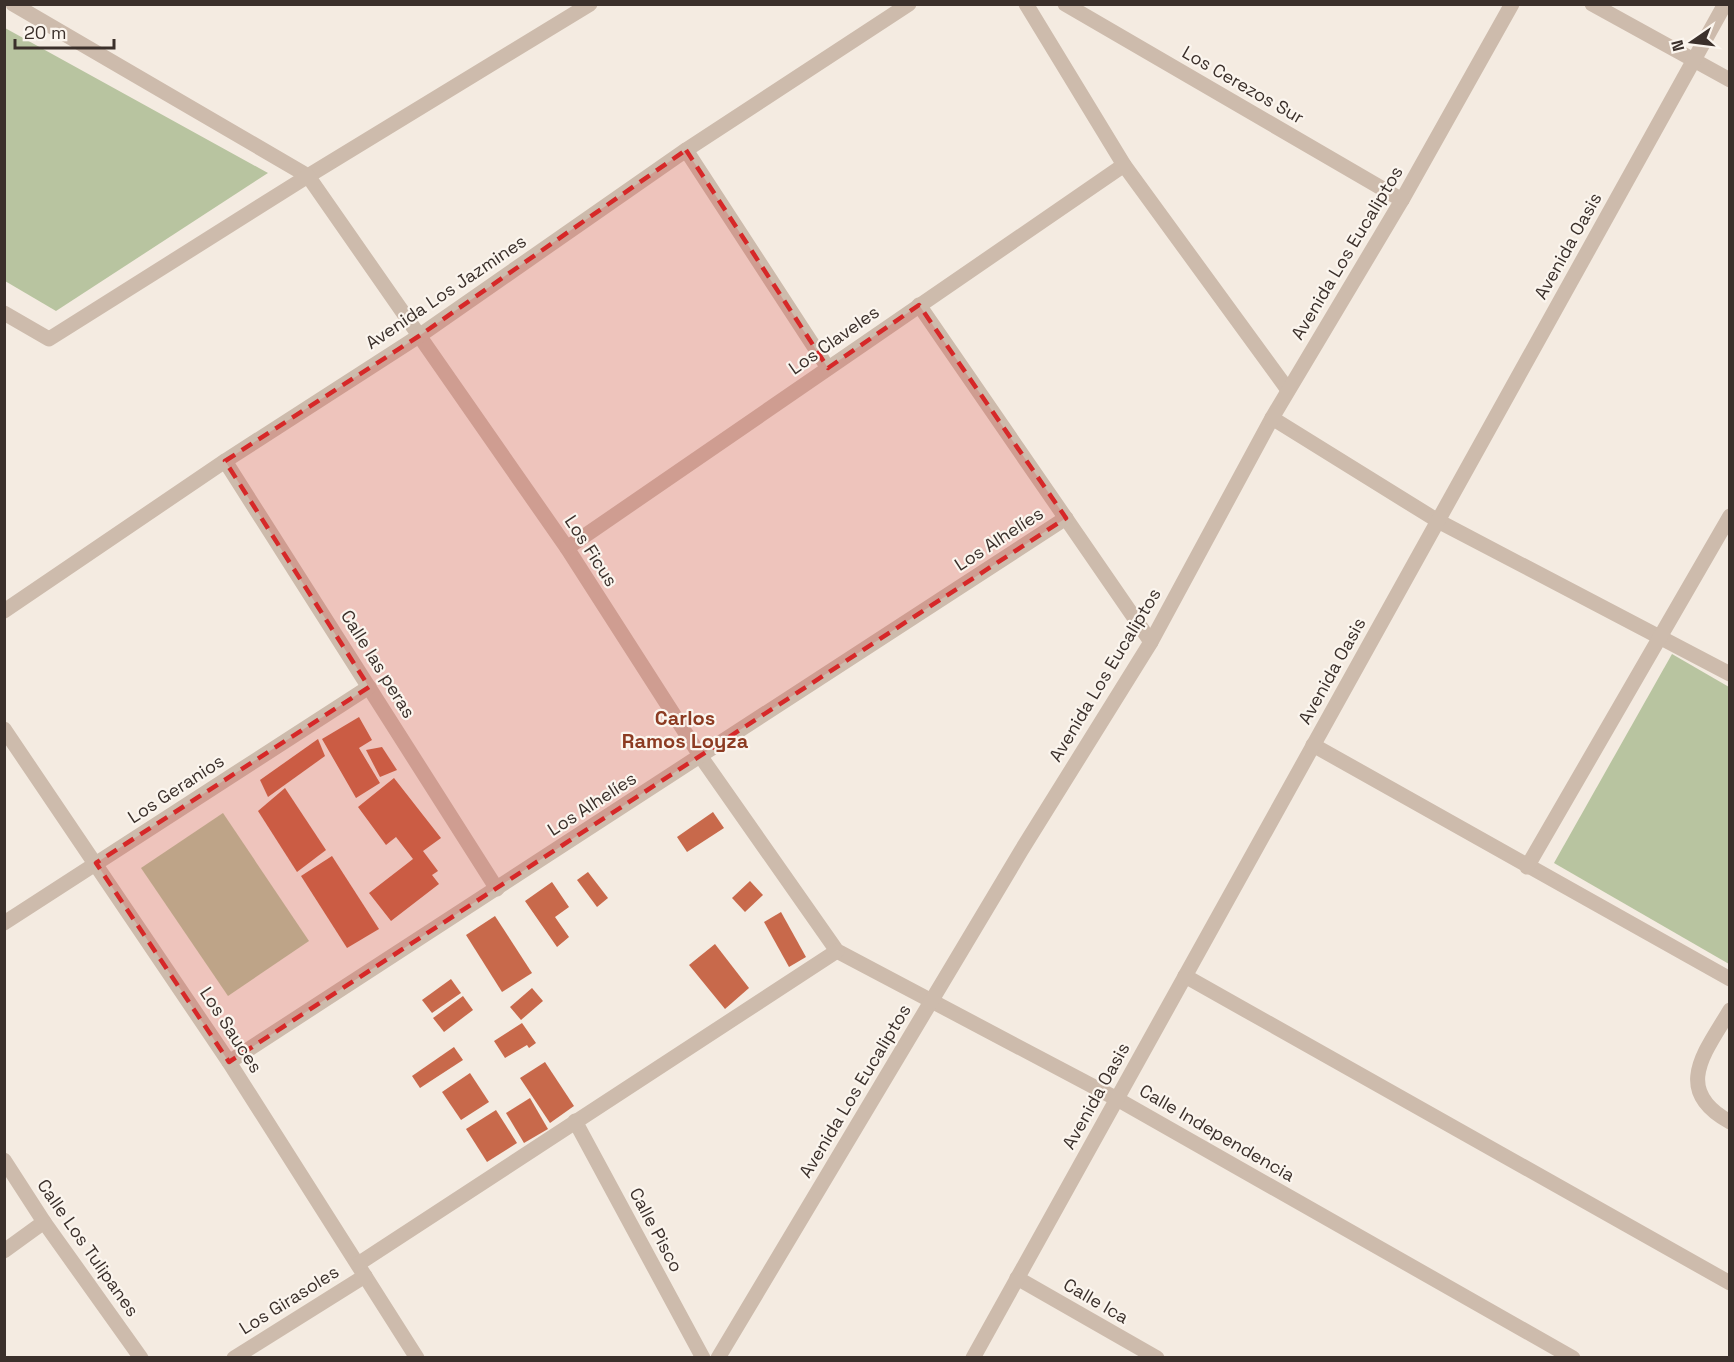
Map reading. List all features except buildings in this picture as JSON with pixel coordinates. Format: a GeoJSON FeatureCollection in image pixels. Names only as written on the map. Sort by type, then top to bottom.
{"type":"FeatureCollection","features":[{"type":"Feature","properties":{"kind":"street"},"geometry":{"type":"LineString","coordinates":[[13,4],[308,176]]}},
{"type":"Feature","properties":{"kind":"street"},"geometry":{"type":"LineString","coordinates":[[4,313],[49,339],[308,176],[590,4]]}},
{"type":"Feature","properties":{"kind":"street","name":"Avenida Los Jazmines"},"geometry":{"type":"LineString","coordinates":[[4,611],[225,461],[419,336],[686,150],[909,4]]}},
{"type":"Feature","properties":{"kind":"street"},"geometry":{"type":"LineString","coordinates":[[1026,4],[1124,165],[1288,390]]}},
{"type":"Feature","properties":{"kind":"street","name":"Los Cerezos Sur"},"geometry":{"type":"LineString","coordinates":[[1065,4],[1402,200]]}},
{"type":"Feature","properties":{"kind":"street","name":"Avenida Los Eucaliptos"},"geometry":{"type":"LineString","coordinates":[[718,1358],[930,1002],[1151,642],[1272,418],[1402,200],[1512,4]]}},
{"type":"Feature","properties":{"kind":"street"},"geometry":{"type":"LineString","coordinates":[[1592,4],[1730,80]]}},
{"type":"Feature","properties":{"kind":"street","name":"Avenida Oasis"},"geometry":{"type":"LineString","coordinates":[[973,1358],[1693,60],[1727,5]]}},
{"type":"Feature","properties":{"kind":"street"},"geometry":{"type":"LineString","coordinates":[[686,150],[828,368]]}},
{"type":"Feature","properties":{"kind":"street","name":"Los Claveles"},"geometry":{"type":"LineString","coordinates":[[567,548],[1124,165]]}},
{"type":"Feature","properties":{"kind":"street","name":"Los Ficus"},"geometry":{"type":"LineString","coordinates":[[308,176],[567,548],[701,757],[837,951]]}},
{"type":"Feature","properties":{"kind":"street"},"geometry":{"type":"LineString","coordinates":[[919,305],[1151,642]]}},
{"type":"Feature","properties":{"kind":"street"},"geometry":{"type":"LineString","coordinates":[[1272,418],[1438,521],[1659,634],[1730,674]]}},
{"type":"Feature","properties":{"kind":"street","name":"Calle las peras"},"geometry":{"type":"LineString","coordinates":[[225,461],[497,889]]}},
{"type":"Feature","properties":{"kind":"street"},"geometry":{"type":"LineString","coordinates":[[1527,867],[1659,634],[1730,516]]}},
{"type":"Feature","properties":{"kind":"street","name":"Los Alhelíes"},"geometry":{"type":"LineString","coordinates":[[229,1062],[1066,518]]}},
{"type":"Feature","properties":{"kind":"street","name":"Los Geranios"},"geometry":{"type":"LineString","coordinates":[[4,923],[369,687]]}},
{"type":"Feature","properties":{"kind":"street","name":"Los Sauces"},"geometry":{"type":"LineString","coordinates":[[4,729],[229,1062],[417,1358]]}},
{"type":"Feature","properties":{"kind":"street"},"geometry":{"type":"LineString","coordinates":[[1313,745],[1730,979]]}},
{"type":"Feature","properties":{"kind":"street","name":"Calle Independencia"},"geometry":{"type":"LineString","coordinates":[[837,951],[1117,1099],[1573,1358]]}},
{"type":"Feature","properties":{"kind":"street","name":"Los Girasoles"},"geometry":{"type":"LineString","coordinates":[[234,1358],[575,1121],[837,951]]}},
{"type":"Feature","properties":{"kind":"street"},"geometry":{"type":"LineString","coordinates":[[1185,976],[1730,1283]]}},
{"type":"Feature","properties":{"kind":"street"},"geometry":{"type":"LineString","coordinates":[[1730,1010],[1697,1066],[1699,1088],[1711,1112],[1730,1122]]}},
{"type":"Feature","properties":{"kind":"street","name":"Calle Pisco"},"geometry":{"type":"LineString","coordinates":[[575,1121],[703,1358]]}},
{"type":"Feature","properties":{"kind":"street","name":"Calle Los Tulipanes"},"geometry":{"type":"LineString","coordinates":[[4,1160],[44,1222],[141,1358]]}},
{"type":"Feature","properties":{"kind":"street"},"geometry":{"type":"LineString","coordinates":[[4,1251],[44,1222]]}},
{"type":"Feature","properties":{"kind":"street","name":"Calle Ica"},"geometry":{"type":"LineString","coordinates":[[1017,1278],[1156,1358]]}},
{"type":"Feature","properties":{"kind":"highlighted area"},"geometry":{"type":"Polygon","coordinates":[[[686,150],[828,368],[919,305],[1066,518],[229,1062],[96,863],[369,687],[225,461],[419,336],[686,150]]]}},
{"type":"Feature","properties":{"kind":"green space"},"geometry":{"type":"Polygon","coordinates":[[[5,28],[268,173],[56,311],[5,281],[5,28]]]}},
{"type":"Feature","properties":{"kind":"green space"},"geometry":{"type":"Polygon","coordinates":[[[1672,654],[1729,687],[1729,964],[1554,863],[1672,654]]]}},
{"type":"Feature","properties":{"kind":"green space"},"geometry":{"type":"Polygon","coordinates":[[[223,813],[309,941],[228,996],[141,868],[223,813]]]}},
{"type":"Feature","properties":{"kind":"district","name":"Carlos Ramos Loyza"},"geometry":{"type":"Point","coordinates":[685,730]}}]}
